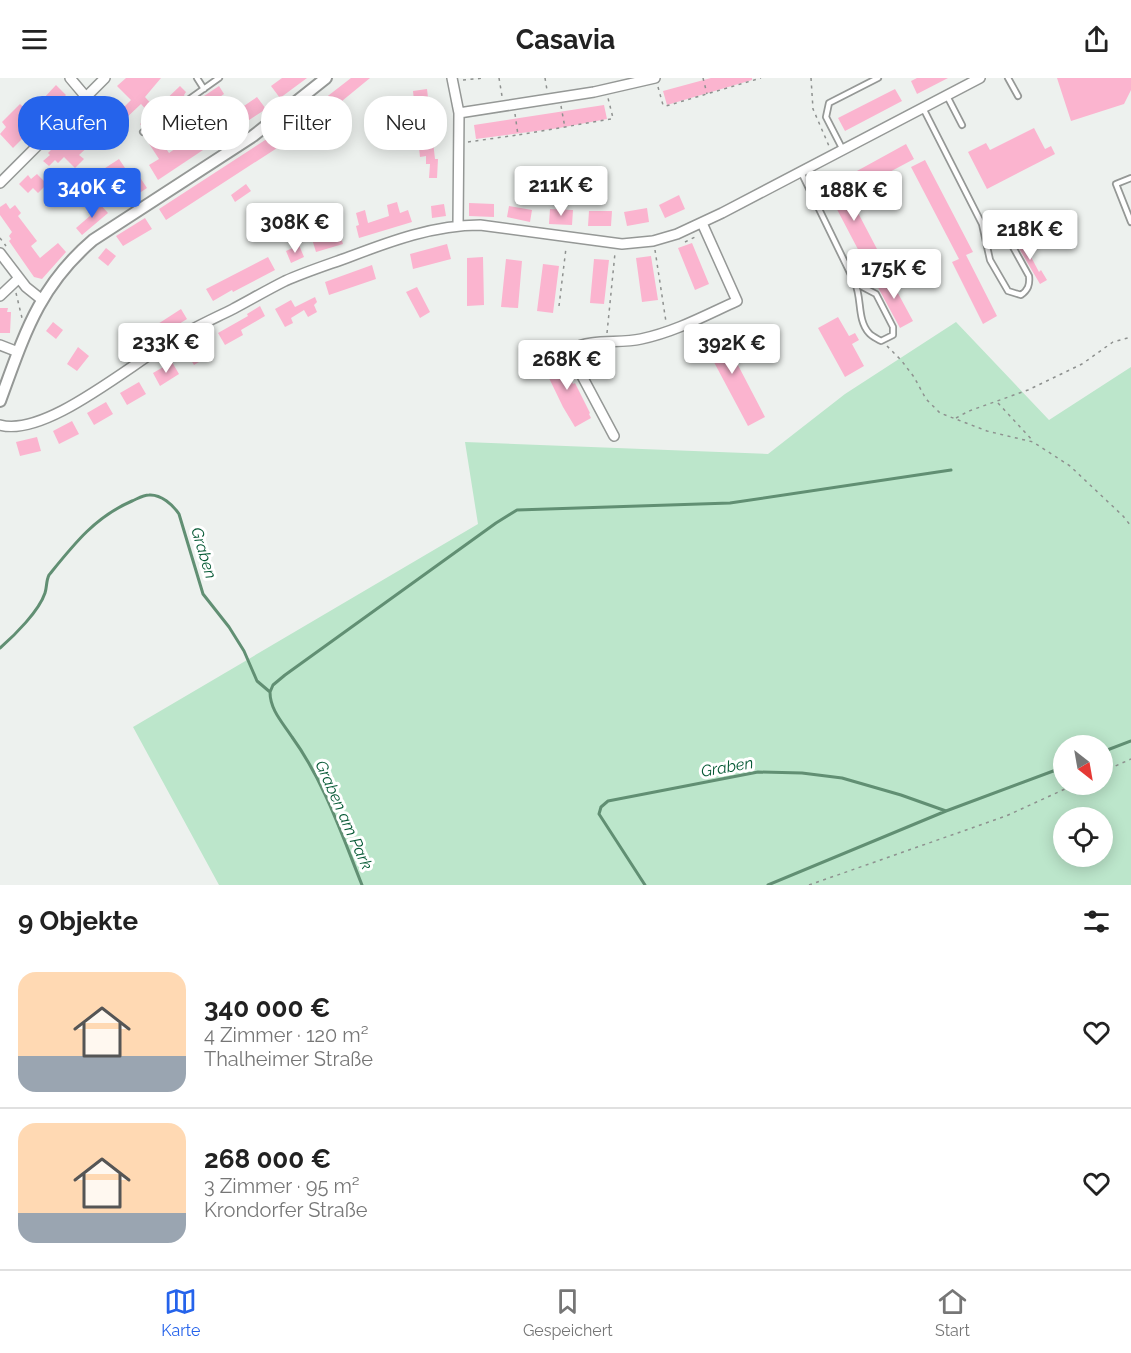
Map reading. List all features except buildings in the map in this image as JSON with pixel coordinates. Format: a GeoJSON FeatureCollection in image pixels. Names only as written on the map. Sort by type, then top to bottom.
{"type":"FeatureCollection","features":[{"type":"Feature","properties":{"kind":"street"},"geometry":{"type":"LineString","coordinates":[[70,78],[85,96]]}},
{"type":"Feature","properties":{"kind":"street"},"geometry":{"type":"LineString","coordinates":[[87,96],[105,78]]}},
{"type":"Feature","properties":{"kind":"street"},"geometry":{"type":"LineString","coordinates":[[0,401],[28,325],[41,299],[58,274],[93,240],[253,136],[326,78]]}},
{"type":"Feature","properties":{"kind":"street"},"geometry":{"type":"LineString","coordinates":[[0,425],[25,424],[57,413],[86,397],[178,337],[285,281],[377,246],[419,233],[458,226],[491,226],[615,243],[639,243],[677,234],[980,78]]}},
{"type":"Feature","properties":{"kind":"street"},"geometry":{"type":"LineString","coordinates":[[452,79],[459,113],[458,226]]}},
{"type":"Feature","properties":{"kind":"street"},"geometry":{"type":"LineString","coordinates":[[459,113],[657,83]]}},
{"type":"Feature","properties":{"kind":"street"},"geometry":{"type":"LineString","coordinates":[[0,183],[33,150]]}},
{"type":"Feature","properties":{"kind":"street"},"geometry":{"type":"LineString","coordinates":[[614,436],[574,361],[572,349],[582,344],[642,339],[667,332],[737,301],[702,223]]}},
{"type":"Feature","properties":{"kind":"street"},"geometry":{"type":"LineString","coordinates":[[0,253],[21,281],[41,299]]}},
{"type":"Feature","properties":{"kind":"street"},"geometry":{"type":"LineString","coordinates":[[0,296],[21,281]]}},
{"type":"Feature","properties":{"kind":"street"},"geometry":{"type":"LineString","coordinates":[[0,345],[18,352]]}},
{"type":"Feature","properties":{"kind":"lane"},"geometry":{"type":"LineString","coordinates":[[197,78],[204,89]]}},
{"type":"Feature","properties":{"kind":"lane"},"geometry":{"type":"LineString","coordinates":[[194,96],[219,78]]}},
{"type":"Feature","properties":{"kind":"lane"},"geometry":{"type":"LineString","coordinates":[[843,150],[826,117],[829,103],[878,78]]}},
{"type":"Feature","properties":{"kind":"lane"},"geometry":{"type":"LineString","coordinates":[[1008,78],[1018,96]]}},
{"type":"Feature","properties":{"kind":"lane"},"geometry":{"type":"LineString","coordinates":[[946,96],[962,125]]}},
{"type":"Feature","properties":{"kind":"lane"},"geometry":{"type":"LineString","coordinates":[[923,108],[982,224],[990,260],[1008,291],[1021,295],[1030,284],[1029,276],[999,225],[982,224]]}},
{"type":"Feature","properties":{"kind":"lane"},"geometry":{"type":"LineString","coordinates":[[801,172],[855,283],[859,291],[861,317],[868,333],[881,341],[893,335],[893,327],[876,294],[855,283]]}},
{"type":"Feature","properties":{"kind":"lane"},"geometry":{"type":"LineString","coordinates":[[1131,178],[1116,184],[1131,222]]}},
{"type":"Feature","properties":{"kind":"path"},"geometry":{"type":"LineString","coordinates":[[452,79],[485,78]]}},
{"type":"Feature","properties":{"kind":"path"},"geometry":{"type":"LineString","coordinates":[[499,78],[518,135]]}},
{"type":"Feature","properties":{"kind":"path"},"geometry":{"type":"LineString","coordinates":[[545,78],[548,100]]}},
{"type":"Feature","properties":{"kind":"path"},"geometry":{"type":"LineString","coordinates":[[703,78],[707,95]]}},
{"type":"Feature","properties":{"kind":"path"},"geometry":{"type":"LineString","coordinates":[[657,83],[663,105],[666,106],[761,78]]}},
{"type":"Feature","properties":{"kind":"path"},"geometry":{"type":"LineString","coordinates":[[458,143],[565,129],[613,118],[606,89]]}},
{"type":"Feature","properties":{"kind":"path"},"geometry":{"type":"LineString","coordinates":[[560,98],[565,129]]}},
{"type":"Feature","properties":{"kind":"path"},"geometry":{"type":"LineString","coordinates":[[559,306],[567,236]]}},
{"type":"Feature","properties":{"kind":"path"},"geometry":{"type":"LineString","coordinates":[[655,250],[667,332]]}},
{"type":"Feature","properties":{"kind":"path"},"geometry":{"type":"LineString","coordinates":[[606,343],[615,253]]}},
{"type":"Feature","properties":{"kind":"path"},"geometry":{"type":"LineString","coordinates":[[21,281],[16,292],[21,318],[28,325]]}},
{"type":"Feature","properties":{"kind":"path"},"geometry":{"type":"LineString","coordinates":[[954,418],[1028,390],[1082,364],[1113,342],[1131,337]]}},
{"type":"Feature","properties":{"kind":"path"},"geometry":{"type":"LineString","coordinates":[[881,341],[901,360],[926,399],[940,414],[987,431],[1033,442]]}},
{"type":"Feature","properties":{"kind":"path"},"geometry":{"type":"LineString","coordinates":[[997,402],[1033,442],[1070,466],[1131,526]]}},
{"type":"Feature","properties":{"kind":"path"},"geometry":{"type":"LineString","coordinates":[[1113,767],[1131,759]]}},
{"type":"Feature","properties":{"kind":"path"},"geometry":{"type":"LineString","coordinates":[[809,885],[1006,816],[1053,795]]}},
{"type":"Feature","properties":{"kind":"green space"},"geometry":{"type":"Polygon","coordinates":[[[956,322],[1049,420],[1131,367],[1131,885],[219,885],[133,727],[478,524],[465,442],[768,454],[845,394],[956,322]]]}},
{"type":"Feature","properties":{"kind":"waterway"},"geometry":{"type":"LineString","coordinates":[[270,692],[273,685],[285,675],[517,510],[730,503],[951,470]]}},
{"type":"Feature","properties":{"kind":"waterway","name":"Graben"},"geometry":{"type":"LineString","coordinates":[[0,648],[32,615],[45,593],[49,575],[86,532],[119,508],[142,496],[153,495],[166,501],[179,514],[203,594],[229,627],[244,651],[257,681],[270,692]]}},
{"type":"Feature","properties":{"kind":"waterway","name":"Graben am Park"},"geometry":{"type":"LineString","coordinates":[[270,692],[275,710],[323,790],[362,885]]}},
{"type":"Feature","properties":{"kind":"waterway","name":"Graben"},"geometry":{"type":"LineString","coordinates":[[1113,748],[1131,741]]}},
{"type":"Feature","properties":{"kind":"waterway","name":"Graben"},"geometry":{"type":"LineString","coordinates":[[768,885],[946,811],[1053,771]]}},
{"type":"Feature","properties":{"kind":"waterway","name":"Graben"},"geometry":{"type":"LineString","coordinates":[[645,885],[599,814],[601,807],[608,801],[758,772],[802,773],[842,778],[946,811]]}}]}
